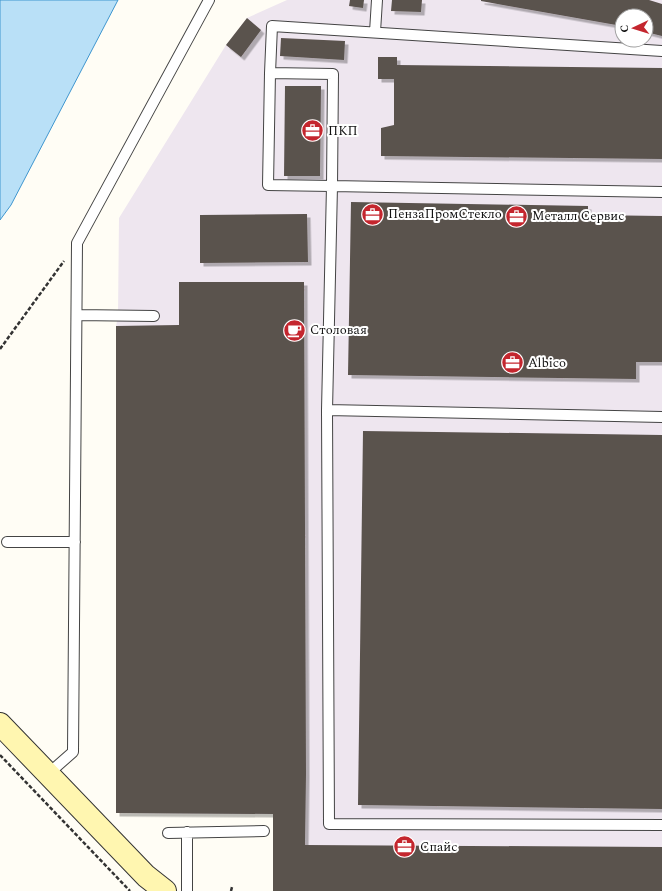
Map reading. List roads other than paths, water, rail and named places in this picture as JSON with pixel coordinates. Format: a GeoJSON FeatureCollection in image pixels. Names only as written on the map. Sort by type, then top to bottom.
{"type":"FeatureCollection","features":[{"type":"Feature","properties":{"kind":"main road"},"geometry":{"type":"LineString","coordinates":[[0,724],[48,774],[143,886],[165,891]]}},
{"type":"Feature","properties":{"kind":"lane"},"geometry":{"type":"LineString","coordinates":[[48,774],[73,752],[77,243],[209,0]]}},
{"type":"Feature","properties":{"kind":"lane"},"geometry":{"type":"LineString","coordinates":[[375,32],[377,0]]}},
{"type":"Feature","properties":{"kind":"lane"},"geometry":{"type":"LineString","coordinates":[[662,51],[272,26],[268,185],[662,192]]}},
{"type":"Feature","properties":{"kind":"lane"},"geometry":{"type":"LineString","coordinates":[[270,73],[333,74],[328,410],[329,824],[662,826]]}},
{"type":"Feature","properties":{"kind":"lane"},"geometry":{"type":"LineString","coordinates":[[76,315],[154,316]]}},
{"type":"Feature","properties":{"kind":"lane"},"geometry":{"type":"LineString","coordinates":[[328,410],[662,417]]}},
{"type":"Feature","properties":{"kind":"lane"},"geometry":{"type":"LineString","coordinates":[[7,542],[75,542]]}},
{"type":"Feature","properties":{"kind":"lane"},"geometry":{"type":"LineString","coordinates":[[168,833],[264,831]]}},
{"type":"Feature","properties":{"kind":"lane"},"geometry":{"type":"LineString","coordinates":[[187,832],[187,891]]}},
{"type":"Feature","properties":{"kind":"water"},"geometry":{"type":"Polygon","coordinates":[[[0,0],[118,0],[11,205],[0,220],[0,0]]]}},
{"type":"Feature","properties":{"kind":"place","name":"ПКП"},"geometry":{"type":"Point","coordinates":[312,131]}},
{"type":"Feature","properties":{"kind":"place","name":"ПензаПромСтекло"},"geometry":{"type":"Point","coordinates":[373,214]}},
{"type":"Feature","properties":{"kind":"place","name":"Металл Сервис"},"geometry":{"type":"Point","coordinates":[517,216]}},
{"type":"Feature","properties":{"kind":"place","name":"Столовая"},"geometry":{"type":"Point","coordinates":[295,330]}},
{"type":"Feature","properties":{"kind":"place","name":"Albico"},"geometry":{"type":"Point","coordinates":[513,363]}},
{"type":"Feature","properties":{"kind":"place","name":"Спайс"},"geometry":{"type":"Point","coordinates":[404,847]}}]}
